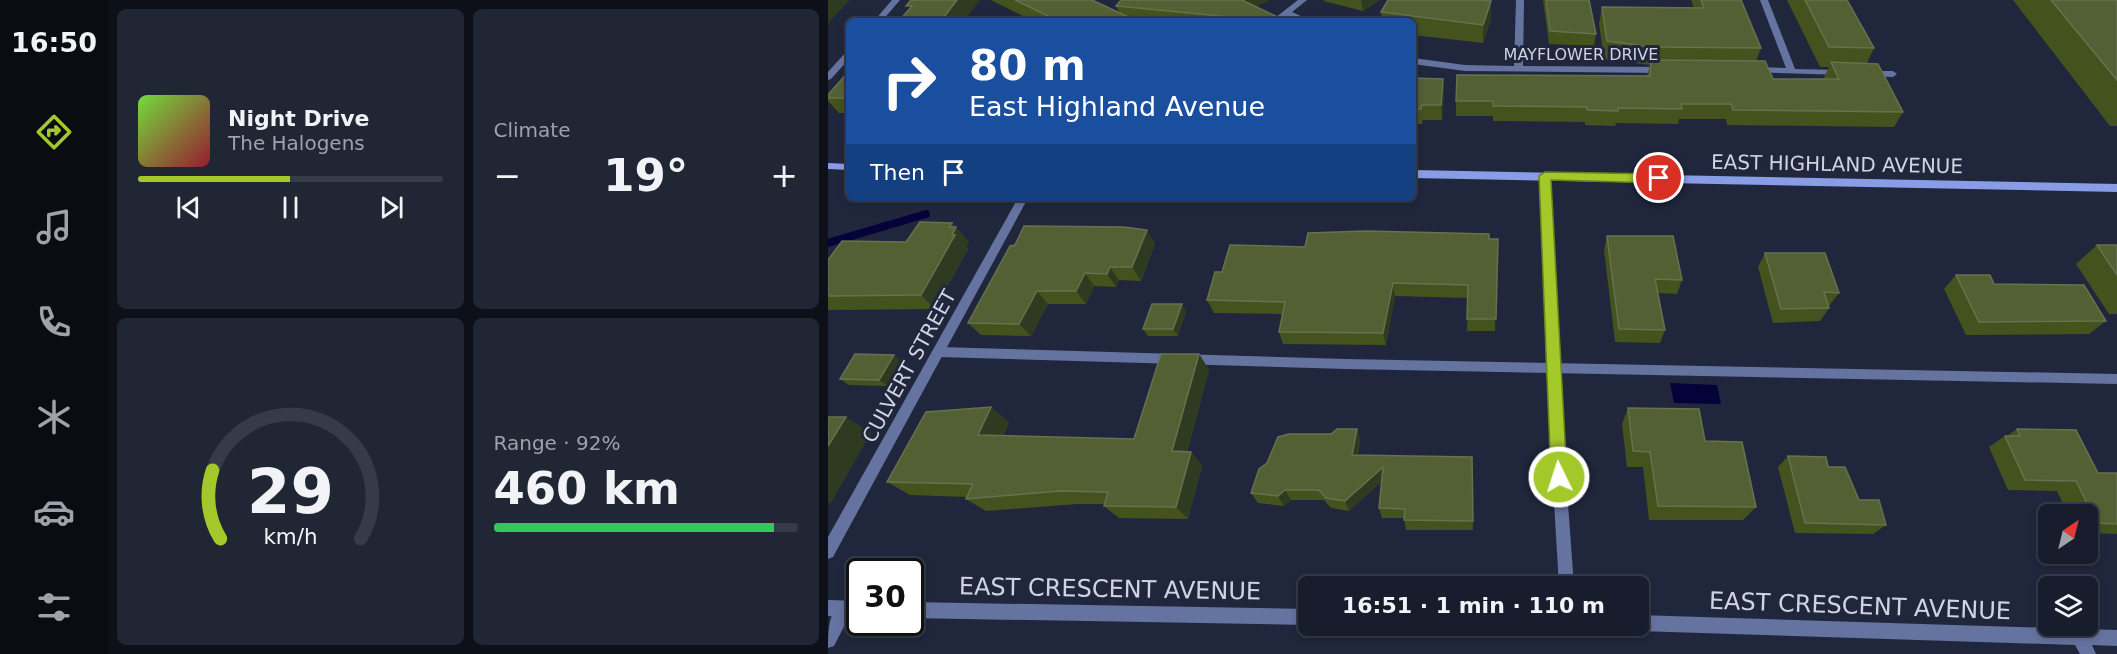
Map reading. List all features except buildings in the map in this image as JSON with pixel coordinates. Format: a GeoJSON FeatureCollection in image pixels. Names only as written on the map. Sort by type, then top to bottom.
{"type":"FeatureCollection","features":[{"type":"Feature","properties":{"kind":"street"},"geometry":{"type":"LineString","coordinates":[[881,18],[896,0]]}},
{"type":"Feature","properties":{"kind":"street"},"geometry":{"type":"LineString","coordinates":[[1280,18],[1303,0]]}},
{"type":"Feature","properties":{"kind":"street"},"geometry":{"type":"LineString","coordinates":[[1518,69],[1520,0]]}},
{"type":"Feature","properties":{"kind":"street"},"geometry":{"type":"LineString","coordinates":[[1764,0],[1791,71]]}},
{"type":"Feature","properties":{"kind":"street"},"geometry":{"type":"LineString","coordinates":[[1287,13],[1300,18]]}},
{"type":"Feature","properties":{"kind":"street","name":"MAYFLOWER DRIVE"},"geometry":{"type":"LineString","coordinates":[[1416,62],[1449,67],[1672,70]]}},
{"type":"Feature","properties":{"kind":"street"},"geometry":{"type":"LineString","coordinates":[[828,63],[845,63]]}},
{"type":"Feature","properties":{"kind":"street"},"geometry":{"type":"LineString","coordinates":[[828,77],[845,63]]}},
{"type":"Feature","properties":{"kind":"street"},"geometry":{"type":"LineString","coordinates":[[1743,70],[1848,73]]}},
{"type":"Feature","properties":{"kind":"street"},"geometry":{"type":"LineString","coordinates":[[1859,73],[1893,75]]}},
{"type":"Feature","properties":{"kind":"street"},"geometry":{"type":"LineString","coordinates":[[828,166],[846,166]]}},
{"type":"Feature","properties":{"kind":"street","name":"EAST HIGHLAND AVENUE"},"geometry":{"type":"LineString","coordinates":[[1416,174],[2117,188]]}},
{"type":"Feature","properties":{"kind":"street"},"geometry":{"type":"LineString","coordinates":[[1545,176],[1552,367],[1566,576]]}},
{"type":"Feature","properties":{"kind":"street","name":"CULVERT STREET"},"geometry":{"type":"LineString","coordinates":[[828,552],[1021,201]]}},
{"type":"Feature","properties":{"kind":"street"},"geometry":{"type":"LineString","coordinates":[[939,352],[1346,364],[2117,379]]}},
{"type":"Feature","properties":{"kind":"street"},"geometry":{"type":"LineString","coordinates":[[828,608],[846,609]]}},
{"type":"Feature","properties":{"kind":"street","name":"EAST CRESCENT AVENUE"},"geometry":{"type":"LineString","coordinates":[[924,610],[1298,616]]}},
{"type":"Feature","properties":{"kind":"street"},"geometry":{"type":"LineString","coordinates":[[828,640],[846,617]]}},
{"type":"Feature","properties":{"kind":"street","name":"EAST CRESCENT AVENUE"},"geometry":{"type":"LineString","coordinates":[[1649,623],[2117,638]]}},
{"type":"Feature","properties":{"kind":"street"},"geometry":{"type":"LineString","coordinates":[[2080,637],[2088,654]]}},
{"type":"Feature","properties":{"kind":"shaded area"},"geometry":{"type":"Polygon","coordinates":[[[1670,383],[1717,385],[1721,404],[1674,403],[1670,383]]]}},
{"type":"Feature","properties":{"kind":"waterway"},"geometry":{"type":"LineString","coordinates":[[828,243],[926,214]]}},
{"type":"Feature","properties":{"kind":"route"},"geometry":{"type":"LineString","coordinates":[[1559,477],[1552,367],[1545,176],[1659,178]]}}]}
